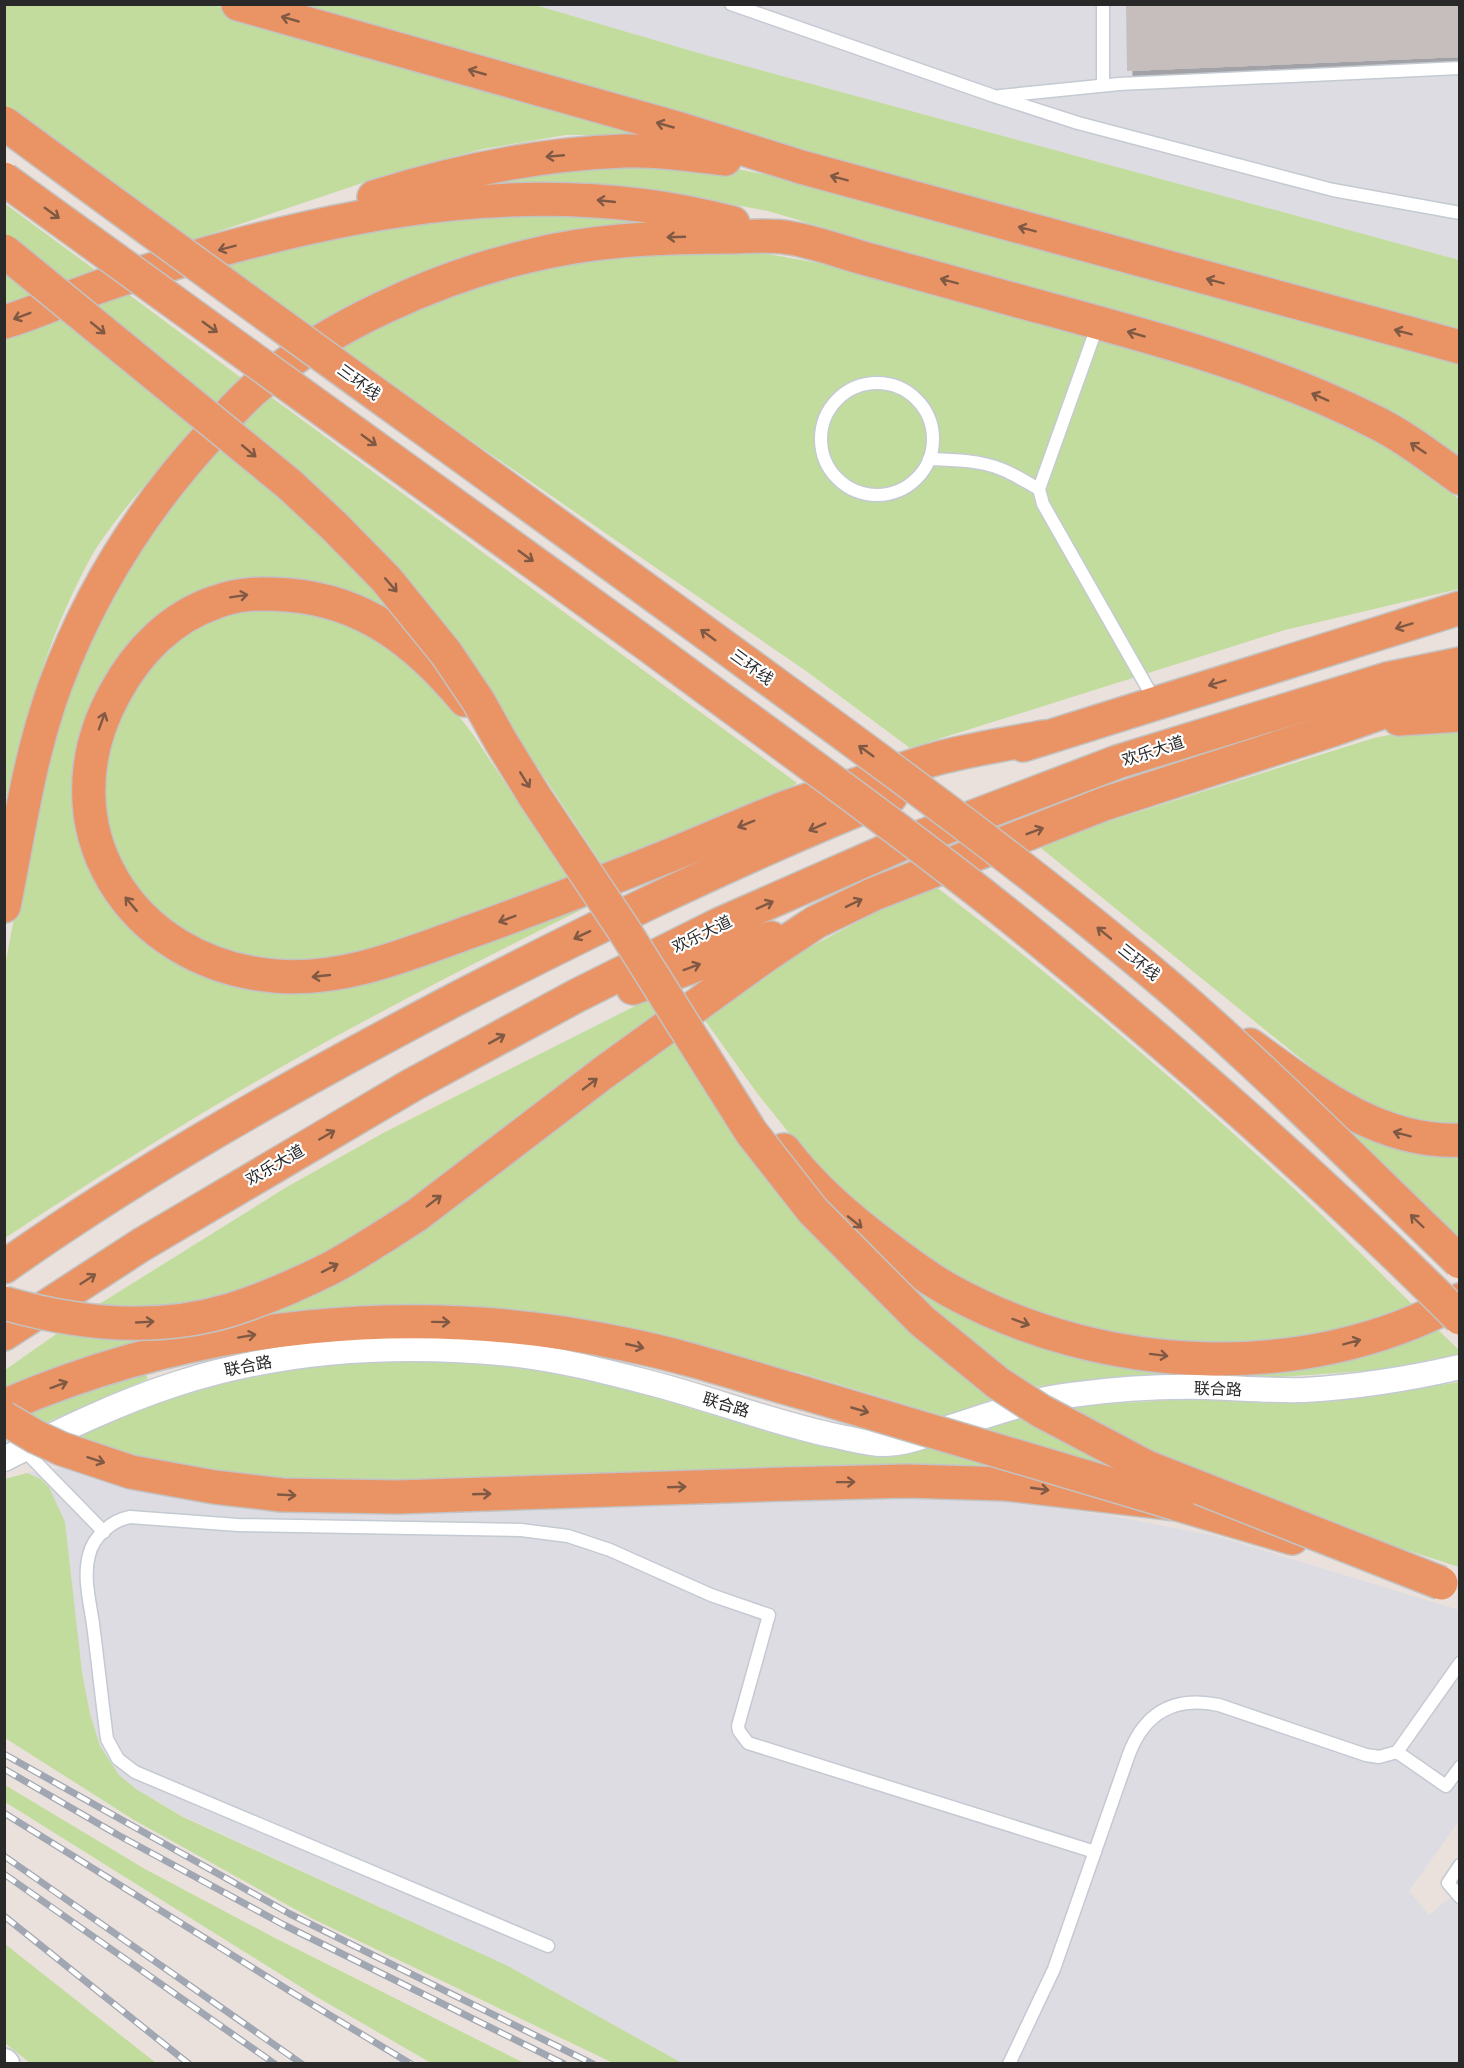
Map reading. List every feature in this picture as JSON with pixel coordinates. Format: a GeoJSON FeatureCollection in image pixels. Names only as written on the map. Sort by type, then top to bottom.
{"type":"FeatureCollection","features":[{"type":"Feature","properties":{"kind":"highway"},"geometry":{"type":"LineString","coordinates":[[238,4],[680,129],[801,167],[1460,347]]}},
{"type":"Feature","properties":{"kind":"highway","name":"三环线"},"geometry":{"type":"LineString","coordinates":[[4,123],[927,796],[1064,901],[1226,1037],[1460,1262]]}},
{"type":"Feature","properties":{"kind":"highway"},"geometry":{"type":"LineString","coordinates":[[264,239],[371,198],[428,180],[544,157],[627,151],[681,154],[801,167]]}},
{"type":"Feature","properties":{"kind":"highway"},"geometry":{"type":"LineString","coordinates":[[4,179],[372,442],[892,826],[1035,938],[1193,1069],[1320,1183],[1460,1318]]}},
{"type":"Feature","properties":{"kind":"highway"},"geometry":{"type":"LineString","coordinates":[[4,322],[79,294],[171,264],[264,239],[413,207],[467,201],[578,199],[643,205],[710,217],[787,237],[1099,323],[1274,377],[1374,421],[1399,435],[1460,478]]}},
{"type":"Feature","properties":{"kind":"highway"},"geometry":{"type":"LineString","coordinates":[[4,906],[26,787],[39,737],[55,687],[84,618],[117,556],[162,491],[198,448],[258,386],[298,356],[378,312],[472,272],[513,260],[558,248],[607,241],[678,237],[787,237]]}},
{"type":"Feature","properties":{"kind":"highway"},"geometry":{"type":"LineString","coordinates":[[4,251],[289,484],[386,579],[424,624],[464,678],[535,796],[624,930],[751,1132],[813,1211],[922,1321],[998,1383],[1041,1411],[1147,1467],[1450,1586]]}},
{"type":"Feature","properties":{"kind":"highway"},"geometry":{"type":"LineString","coordinates":[[500,740],[446,677],[394,631],[349,608],[306,596],[256,594],[234,596],[191,613],[154,639],[137,657],[124,676],[108,706],[97,736],[89,778],[89,802],[95,840],[101,859],[111,878],[140,916],[174,943],[191,954],[240,971],[306,978],[365,968],[504,920],[786,807],[944,756],[1044,737]]}},
{"type":"Feature","properties":{"kind":"highway"},"geometry":{"type":"LineString","coordinates":[[4,1267],[121,1191],[240,1118],[386,1036],[549,951],[733,864],[847,814],[1044,737],[1460,608]]}},
{"type":"Feature","properties":{"kind":"highway","name":"欢乐大道"},"geometry":{"type":"LineString","coordinates":[[4,1334],[141,1245],[412,1085],[576,996],[720,924],[902,844],[1117,762],[1387,679],[1460,664]]}},
{"type":"Feature","properties":{"kind":"highway"},"geometry":{"type":"LineString","coordinates":[[576,996],[620,993],[816,922],[874,894],[1104,804],[1332,730],[1460,685]]}},
{"type":"Feature","properties":{"kind":"highway"},"geometry":{"type":"LineString","coordinates":[[1332,730],[1398,720],[1460,715]]}},
{"type":"Feature","properties":{"kind":"highway"},"geometry":{"type":"LineString","coordinates":[[4,1304],[54,1315],[104,1322],[126,1323],[191,1318],[228,1310],[262,1299],[333,1267],[417,1215],[621,1060],[816,922]]}},
{"type":"Feature","properties":{"kind":"highway"},"geometry":{"type":"LineString","coordinates":[[1168,987],[1276,1064],[1362,1119],[1398,1134],[1424,1139],[1460,1140]]}},
{"type":"Feature","properties":{"kind":"highway"},"geometry":{"type":"LineString","coordinates":[[692,1037],[792,1162],[814,1186],[854,1221],[925,1276],[982,1306],[1023,1323],[1064,1337],[1123,1350],[1188,1358],[1222,1359],[1287,1354],[1332,1347],[1374,1336],[1460,1300]]}},
{"type":"Feature","properties":{"kind":"highway"},"geometry":{"type":"LineString","coordinates":[[4,1406],[89,1374],[152,1354],[283,1329],[373,1321],[512,1327],[572,1335],[672,1355],[1450,1586]]}},
{"type":"Feature","properties":{"kind":"highway"},"geometry":{"type":"LineString","coordinates":[[4,1418],[62,1449],[131,1472],[282,1496],[398,1497],[712,1485],[907,1481],[1006,1484],[1177,1504]]}},
{"type":"Feature","properties":{"kind":"street","name":"联合路"},"geometry":{"type":"LineString","coordinates":[[14,1454],[128,1401],[210,1374],[295,1358],[376,1349],[513,1354],[575,1364],[649,1382],[806,1429],[884,1444],[917,1438],[1013,1407],[1068,1395],[1205,1387],[1303,1390],[1376,1384],[1460,1367]]}},
{"type":"Feature","properties":{"kind":"lane"},"geometry":{"type":"LineString","coordinates":[[731,4],[1078,123],[1299,182],[1460,213]]}},
{"type":"Feature","properties":{"kind":"lane"},"geometry":{"type":"LineString","coordinates":[[1103,4],[1103,86]]}},
{"type":"Feature","properties":{"kind":"lane"},"geometry":{"type":"LineString","coordinates":[[994,96],[1103,86],[1460,68]]}},
{"type":"Feature","properties":{"kind":"lane"},"geometry":{"type":"LineString","coordinates":[[1099,323],[1039,489],[1043,504],[1155,702]]}},
{"type":"Feature","properties":{"kind":"lane"},"geometry":{"type":"LineString","coordinates":[[876,383],[901,388],[911,395],[927,414],[933,438],[929,459],[912,483],[890,494],[877,495],[853,490],[833,475],[827,464],[821,440],[826,416],[842,396],[864,385],[876,383]]}},
{"type":"Feature","properties":{"kind":"lane"},"geometry":{"type":"LineString","coordinates":[[929,459],[963,460],[991,465],[1039,489]]}},
{"type":"Feature","properties":{"kind":"lane"},"geometry":{"type":"LineString","coordinates":[[14,1454],[104,1532]]}},
{"type":"Feature","properties":{"kind":"lane"},"geometry":{"type":"LineString","coordinates":[[548,1946],[135,1772],[118,1759],[107,1739],[87,1580],[89,1555],[95,1541],[117,1521],[130,1517],[238,1525],[521,1530],[568,1536],[610,1550],[711,1595],[769,1615],[738,1726],[748,1743],[1095,1852]]}},
{"type":"Feature","properties":{"kind":"lane"},"geometry":{"type":"LineString","coordinates":[[1009,2064],[1054,1969],[1129,1754],[1138,1734],[1154,1716],[1176,1705],[1192,1702],[1219,1705],[1366,1755],[1380,1757],[1397,1752],[1460,1663]]}},
{"type":"Feature","properties":{"kind":"lane"},"geometry":{"type":"LineString","coordinates":[[1397,1752],[1446,1786],[1460,1767]]}},
{"type":"Feature","properties":{"kind":"lane"},"geometry":{"type":"LineString","coordinates":[[1460,1865],[1448,1883],[1460,1897]]}},
{"type":"Feature","properties":{"kind":"shaded area"},"geometry":{"type":"Polygon","coordinates":[[[535,5],[1459,5],[1459,260],[709,56],[535,5]]]}},
{"type":"Feature","properties":{"kind":"shaded area"},"geometry":{"type":"Polygon","coordinates":[[[65,1468],[84,1469],[280,1510],[345,1514],[915,1496],[994,1499],[1112,1516],[1216,1536],[1459,1610],[1459,1821],[1409,1891],[1429,1915],[1459,1890],[1459,2063],[682,2063],[506,1965],[183,1816],[136,1789],[119,1775],[100,1746],[90,1714],[49,1487],[41,1479],[27,1473],[65,1468]]]}},
{"type":"Feature","properties":{"kind":"green space"},"geometry":{"type":"Polygon","coordinates":[[[210,4],[632,125],[632,135],[566,135],[483,149],[392,173],[190,241],[5,106],[5,5],[210,4]]]}},
{"type":"Feature","properties":{"kind":"green space"},"geometry":{"type":"Polygon","coordinates":[[[268,5],[535,5],[709,56],[1459,260],[1459,328],[1354,304],[268,5]]]}},
{"type":"Feature","properties":{"kind":"green space"},"geometry":{"type":"Polygon","coordinates":[[[541,165],[726,167],[795,180],[1250,307],[1459,360],[1459,461],[1236,351],[768,211],[644,190],[440,186],[541,165]]]}},
{"type":"Feature","properties":{"kind":"green space"},"geometry":{"type":"Polygon","coordinates":[[[4,203],[98,272],[68,287],[5,235],[4,203]]]}},
{"type":"Feature","properties":{"kind":"green space"},"geometry":{"type":"Polygon","coordinates":[[[511,210],[671,222],[313,330],[216,261],[337,230],[511,210]]]}},
{"type":"Feature","properties":{"kind":"green space"},"geometry":{"type":"Polygon","coordinates":[[[745,250],[830,265],[1097,336],[1276,394],[1316,410],[1389,448],[1459,499],[1459,589],[1285,630],[910,748],[806,671],[332,345],[421,303],[570,259],[745,250]]]}},
{"type":"Feature","properties":{"kind":"green space"},"geometry":{"type":"Polygon","coordinates":[[[5,270],[39,298],[5,308],[5,270]]]}},
{"type":"Feature","properties":{"kind":"green space"},"geometry":{"type":"Polygon","coordinates":[[[120,288],[244,380],[217,408],[86,304],[120,288]]]}},
{"type":"Feature","properties":{"kind":"green space"},"geometry":{"type":"Polygon","coordinates":[[[61,316],[198,427],[125,509],[85,567],[59,624],[41,674],[5,802],[5,335],[61,316]]]}},
{"type":"Feature","properties":{"kind":"green space"},"geometry":{"type":"Polygon","coordinates":[[[267,394],[797,783],[777,796],[603,866],[515,733],[237,423],[267,394]]]}},
{"type":"Feature","properties":{"kind":"green space"},"geometry":{"type":"Polygon","coordinates":[[[219,444],[314,524],[399,614],[189,599],[76,778],[165,954],[188,968],[238,984],[581,898],[587,907],[414,995],[267,1075],[135,1155],[5,1238],[5,966],[48,735],[125,566],[219,444]]]}},
{"type":"Feature","properties":{"kind":"green space"},"geometry":{"type":"Polygon","coordinates":[[[268,608],[316,611],[396,648],[446,699],[474,736],[569,880],[363,957],[276,965],[191,941],[124,878],[101,804],[105,752],[148,663],[201,622],[244,610],[268,608]]]}},
{"type":"Feature","properties":{"kind":"green space"},"geometry":{"type":"Polygon","coordinates":[[[1459,727],[1459,1127],[1445,1127],[1384,1113],[1327,1080],[1036,844],[1374,738],[1413,730],[1459,727]]]}},
{"type":"Feature","properties":{"kind":"green space"},"geometry":{"type":"Polygon","coordinates":[[[931,883],[1069,992],[1203,1106],[1306,1200],[1418,1310],[1309,1340],[1205,1344],[1150,1341],[1027,1314],[945,1275],[848,1196],[805,1153],[757,1093],[701,1015],[797,954],[931,883]]]}},
{"type":"Feature","properties":{"kind":"green space"},"geometry":{"type":"Polygon","coordinates":[[[647,1000],[659,1018],[441,1180],[335,1250],[233,1295],[163,1308],[93,1308],[285,1188],[385,1132],[647,1000]]]}},
{"type":"Feature","properties":{"kind":"green space"},"geometry":{"type":"Polygon","coordinates":[[[671,1035],[996,1398],[947,1417],[801,1373],[675,1344],[486,1310],[5,1391],[5,1370],[62,1330],[236,1318],[671,1035]]]}},
{"type":"Feature","properties":{"kind":"green space"},"geometry":{"type":"Polygon","coordinates":[[[1344,1127],[1406,1151],[1459,1156],[1459,1240],[1344,1127]]]}},
{"type":"Feature","properties":{"kind":"green space"},"geometry":{"type":"Polygon","coordinates":[[[883,1265],[1164,1365],[1434,1326],[1459,1350],[1459,1357],[1379,1370],[1238,1380],[1096,1382],[1029,1387],[977,1352],[883,1265]]]}},
{"type":"Feature","properties":{"kind":"green space"},"geometry":{"type":"Polygon","coordinates":[[[393,1359],[466,1362],[535,1369],[604,1382],[768,1432],[871,1452],[937,1445],[1024,1470],[329,1484],[169,1466],[73,1438],[166,1399],[232,1379],[312,1365],[393,1359]]]}},
{"type":"Feature","properties":{"kind":"green space"},"geometry":{"type":"Polygon","coordinates":[[[144,1371],[148,1379],[43,1424],[19,1411],[144,1371]]]}},
{"type":"Feature","properties":{"kind":"green space"},"geometry":{"type":"Polygon","coordinates":[[[1459,1382],[1459,1567],[1372,1539],[1206,1479],[1060,1407],[1185,1399],[1329,1397],[1423,1388],[1459,1382]]]}},
{"type":"Feature","properties":{"kind":"green space"},"geometry":{"type":"Polygon","coordinates":[[[1022,1414],[1105,1461],[1103,1467],[977,1429],[1022,1414]]]}},
{"type":"Feature","properties":{"kind":"green space"},"geometry":{"type":"Polygon","coordinates":[[[27,1473],[41,1479],[49,1487],[65,1522],[82,1672],[90,1714],[100,1746],[119,1775],[136,1789],[183,1817],[506,1965],[682,2063],[613,2063],[311,1918],[134,1820],[5,1738],[5,1479],[27,1473]]]}},
{"type":"Feature","properties":{"kind":"green space"},"geometry":{"type":"Polygon","coordinates":[[[5,1785],[145,1869],[275,1938],[524,2063],[431,2063],[317,1997],[5,1802],[5,1785]]]}},
{"type":"Feature","properties":{"kind":"green space"},"geometry":{"type":"Polygon","coordinates":[[[5,1944],[156,2063],[30,2063],[5,2043],[5,1944]]]}},
{"type":"Feature","properties":{"kind":"building"},"geometry":{"type":"Polygon","coordinates":[[[1126,4],[1460,4],[1460,57],[1127,71],[1126,4]]]}},
{"type":"Feature","properties":{"kind":"railway"},"geometry":{"type":"LineString","coordinates":[[4,1754],[290,1914],[593,2064]]}},
{"type":"Feature","properties":{"kind":"railway"},"geometry":{"type":"LineString","coordinates":[[4,1769],[118,1835],[284,1925],[564,2064]]}},
{"type":"Feature","properties":{"kind":"railway"},"geometry":{"type":"LineString","coordinates":[[4,1813],[411,2064]]}},
{"type":"Feature","properties":{"kind":"railway"},"geometry":{"type":"LineString","coordinates":[[4,1856],[302,2064]]}},
{"type":"Feature","properties":{"kind":"railway"},"geometry":{"type":"LineString","coordinates":[[4,1874],[275,2064]]}},
{"type":"Feature","properties":{"kind":"railway"},"geometry":{"type":"LineString","coordinates":[[4,1916],[189,2064]]}}]}
